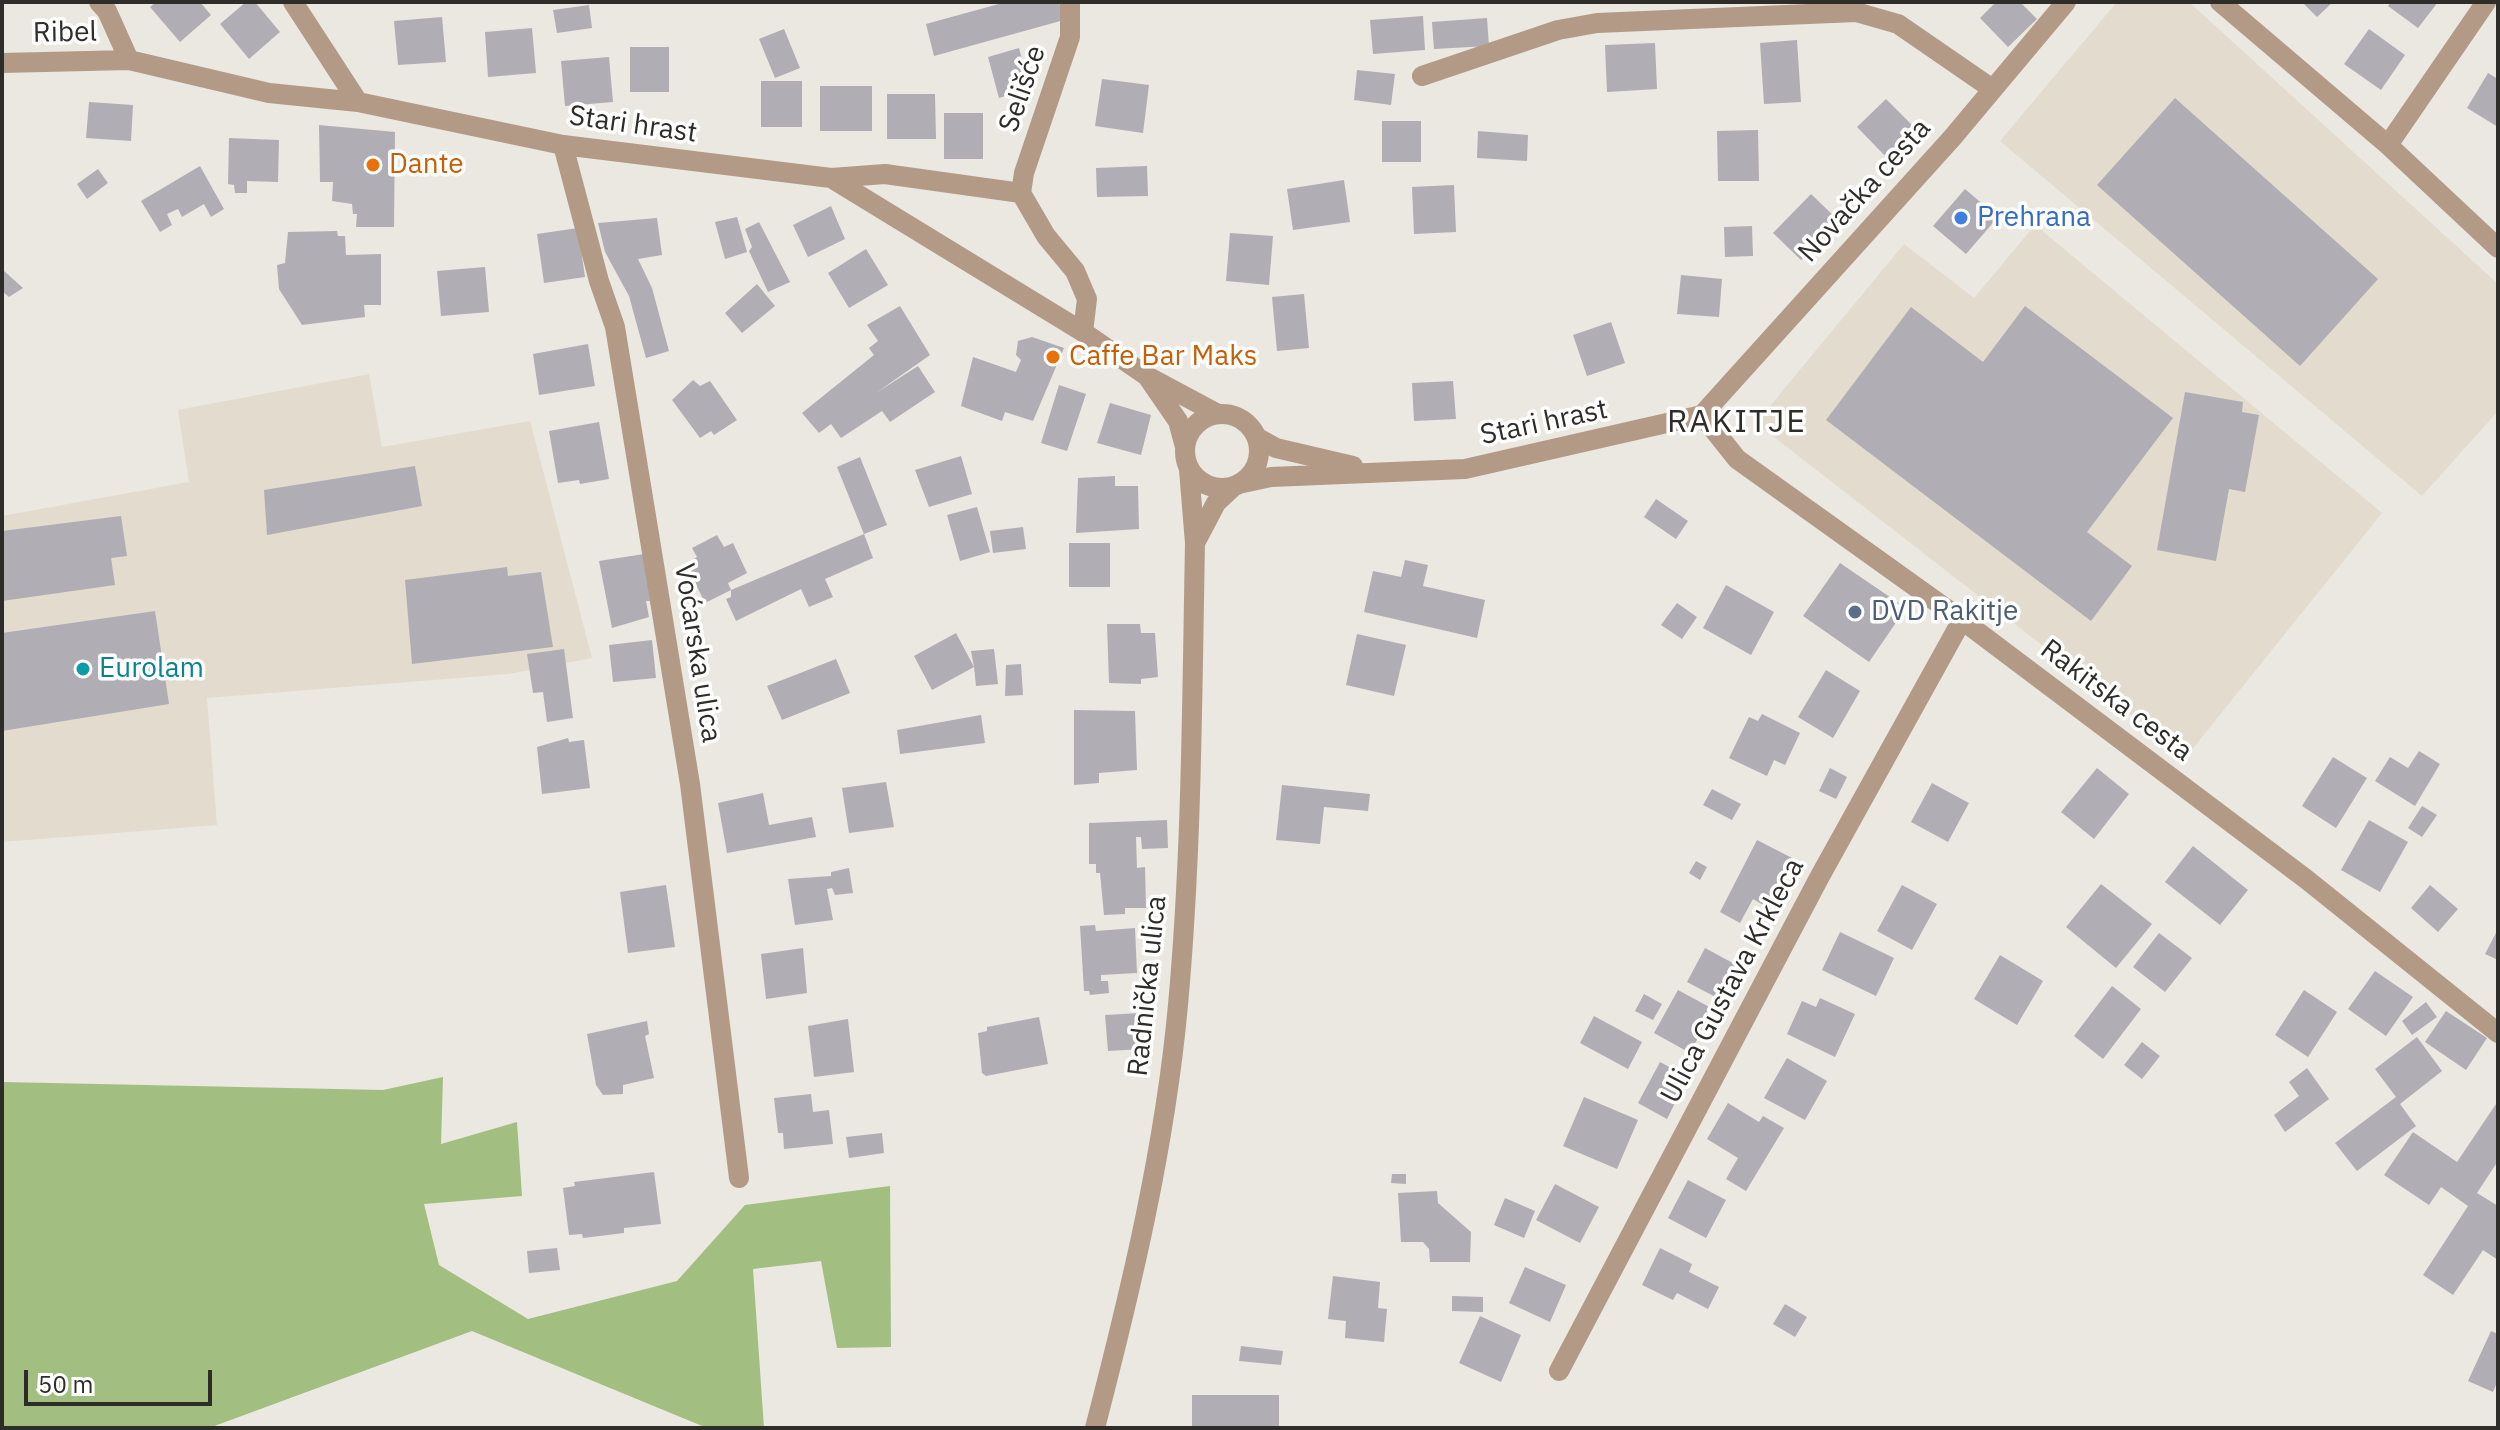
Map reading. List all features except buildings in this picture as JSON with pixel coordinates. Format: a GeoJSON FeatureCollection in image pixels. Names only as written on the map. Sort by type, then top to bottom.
{"type":"FeatureCollection","features":[{"type":"Feature","properties":{"kind":"street"},"geometry":{"type":"LineString","coordinates":[[99,2],[107,11],[129,60]]}},
{"type":"Feature","properties":{"kind":"street"},"geometry":{"type":"LineString","coordinates":[[293,2],[358,102]]}},
{"type":"Feature","properties":{"kind":"street","name":"Selišće"},"geometry":{"type":"LineString","coordinates":[[1021,193],[1024,173],[1070,37],[1070,2]]}},
{"type":"Feature","properties":{"kind":"street","name":"Novačka cesta"},"geometry":{"type":"LineString","coordinates":[[1702,415],[1952,138],[2066,2]]}},
{"type":"Feature","properties":{"kind":"street"},"geometry":{"type":"LineString","coordinates":[[2220,2],[2388,145],[2498,248]]}},
{"type":"Feature","properties":{"kind":"street"},"geometry":{"type":"LineString","coordinates":[[2388,145],[2486,2]]}},
{"type":"Feature","properties":{"kind":"street"},"geometry":{"type":"LineString","coordinates":[[1422,76],[1558,30],[1597,23],[1856,12],[1898,24],[1991,88]]}},
{"type":"Feature","properties":{"kind":"street","name":"Ribel"},"geometry":{"type":"LineString","coordinates":[[2,63],[129,60]]}},
{"type":"Feature","properties":{"kind":"street","name":"Stari hrast"},"geometry":{"type":"LineString","coordinates":[[129,60],[269,93],[358,102],[563,145],[831,178],[1083,332],[1147,376],[1218,414]]}},
{"type":"Feature","properties":{"kind":"street","name":"Voćarska ulica"},"geometry":{"type":"LineString","coordinates":[[563,145],[599,281],[615,327],[690,784],[739,1178]]}},
{"type":"Feature","properties":{"kind":"street"},"geometry":{"type":"LineString","coordinates":[[831,178],[885,174],[1021,193],[1046,236],[1075,271],[1087,299],[1083,332]]}},
{"type":"Feature","properties":{"kind":"street","name":"Stari hrast"},"geometry":{"type":"LineString","coordinates":[[1147,376],[1178,421],[1185,447]]}},
{"type":"Feature","properties":{"kind":"street"},"geometry":{"type":"LineString","coordinates":[[1218,414],[1242,419],[1258,438],[1258,463],[1237,486],[1208,486],[1189,470],[1185,447],[1195,425],[1218,414]]}},
{"type":"Feature","properties":{"kind":"street","name":"Stari hrast"},"geometry":{"type":"LineString","coordinates":[[1237,486],[1271,477],[1465,469],[1702,415]]}},
{"type":"Feature","properties":{"kind":"street","name":"Rakitska cesta"},"geometry":{"type":"LineString","coordinates":[[1702,415],[1737,459],[1962,620],[2306,879],[2498,1033]]}},
{"type":"Feature","properties":{"kind":"street","name":"Stari hrast"},"geometry":{"type":"LineString","coordinates":[[1258,438],[1276,448],[1332,463],[1396,472]]}},
{"type":"Feature","properties":{"kind":"street","name":"Radnička ulica"},"geometry":{"type":"LineString","coordinates":[[1095,1428],[1123,1320],[1154,1171],[1178,1007],[1190,835],[1195,543],[1189,470]]}},
{"type":"Feature","properties":{"kind":"street","name":"Radnička ulica"},"geometry":{"type":"LineString","coordinates":[[1195,543],[1216,503],[1237,486]]}},
{"type":"Feature","properties":{"kind":"street","name":"Ulica Gustava Krkleca"},"geometry":{"type":"LineString","coordinates":[[1559,1371],[1819,878],[1962,620]]}},
{"type":"Feature","properties":{"kind":"shaded area"},"geometry":{"type":"Polygon","coordinates":[[[2117,2],[2189,2],[2498,284],[2498,411],[2422,496],[2000,141],[2117,2]]]}},
{"type":"Feature","properties":{"kind":"shaded area"},"geometry":{"type":"Polygon","coordinates":[[[2035,225],[2382,513],[2186,757],[1756,423],[1904,244],[1974,298],[2035,225]]]}},
{"type":"Feature","properties":{"kind":"shaded area"},"geometry":{"type":"Polygon","coordinates":[[[369,374],[382,447],[530,421],[592,658],[508,674],[207,698],[217,825],[2,842],[2,516],[189,482],[178,410],[369,374]]]}},
{"type":"Feature","properties":{"kind":"green space"},"geometry":{"type":"Polygon","coordinates":[[[443,1077],[441,1144],[517,1122],[522,1196],[424,1204],[439,1265],[528,1319],[677,1281],[745,1205],[890,1186],[891,1347],[837,1348],[821,1261],[753,1269],[764,1428],[707,1428],[472,1331],[209,1428],[2,1428],[2,1082],[383,1090],[443,1077]]]}},
{"type":"Feature","properties":{"kind":"place","name":"Dante"},"geometry":{"type":"Point","coordinates":[373,165]}},
{"type":"Feature","properties":{"kind":"place","name":"Prehrana"},"geometry":{"type":"Point","coordinates":[1961,218]}},
{"type":"Feature","properties":{"kind":"place","name":"Caffe Bar Maks"},"geometry":{"type":"Point","coordinates":[1053,357]}},
{"type":"Feature","properties":{"kind":"place","name":"DVD Rakitje"},"geometry":{"type":"Point","coordinates":[1855,612]}},
{"type":"Feature","properties":{"kind":"place","name":"Eurolam"},"geometry":{"type":"Point","coordinates":[83,669]}},
{"type":"Feature","properties":{"kind":"district","name":"RAKITJE"},"geometry":{"type":"Point","coordinates":[1737,423]}}]}
